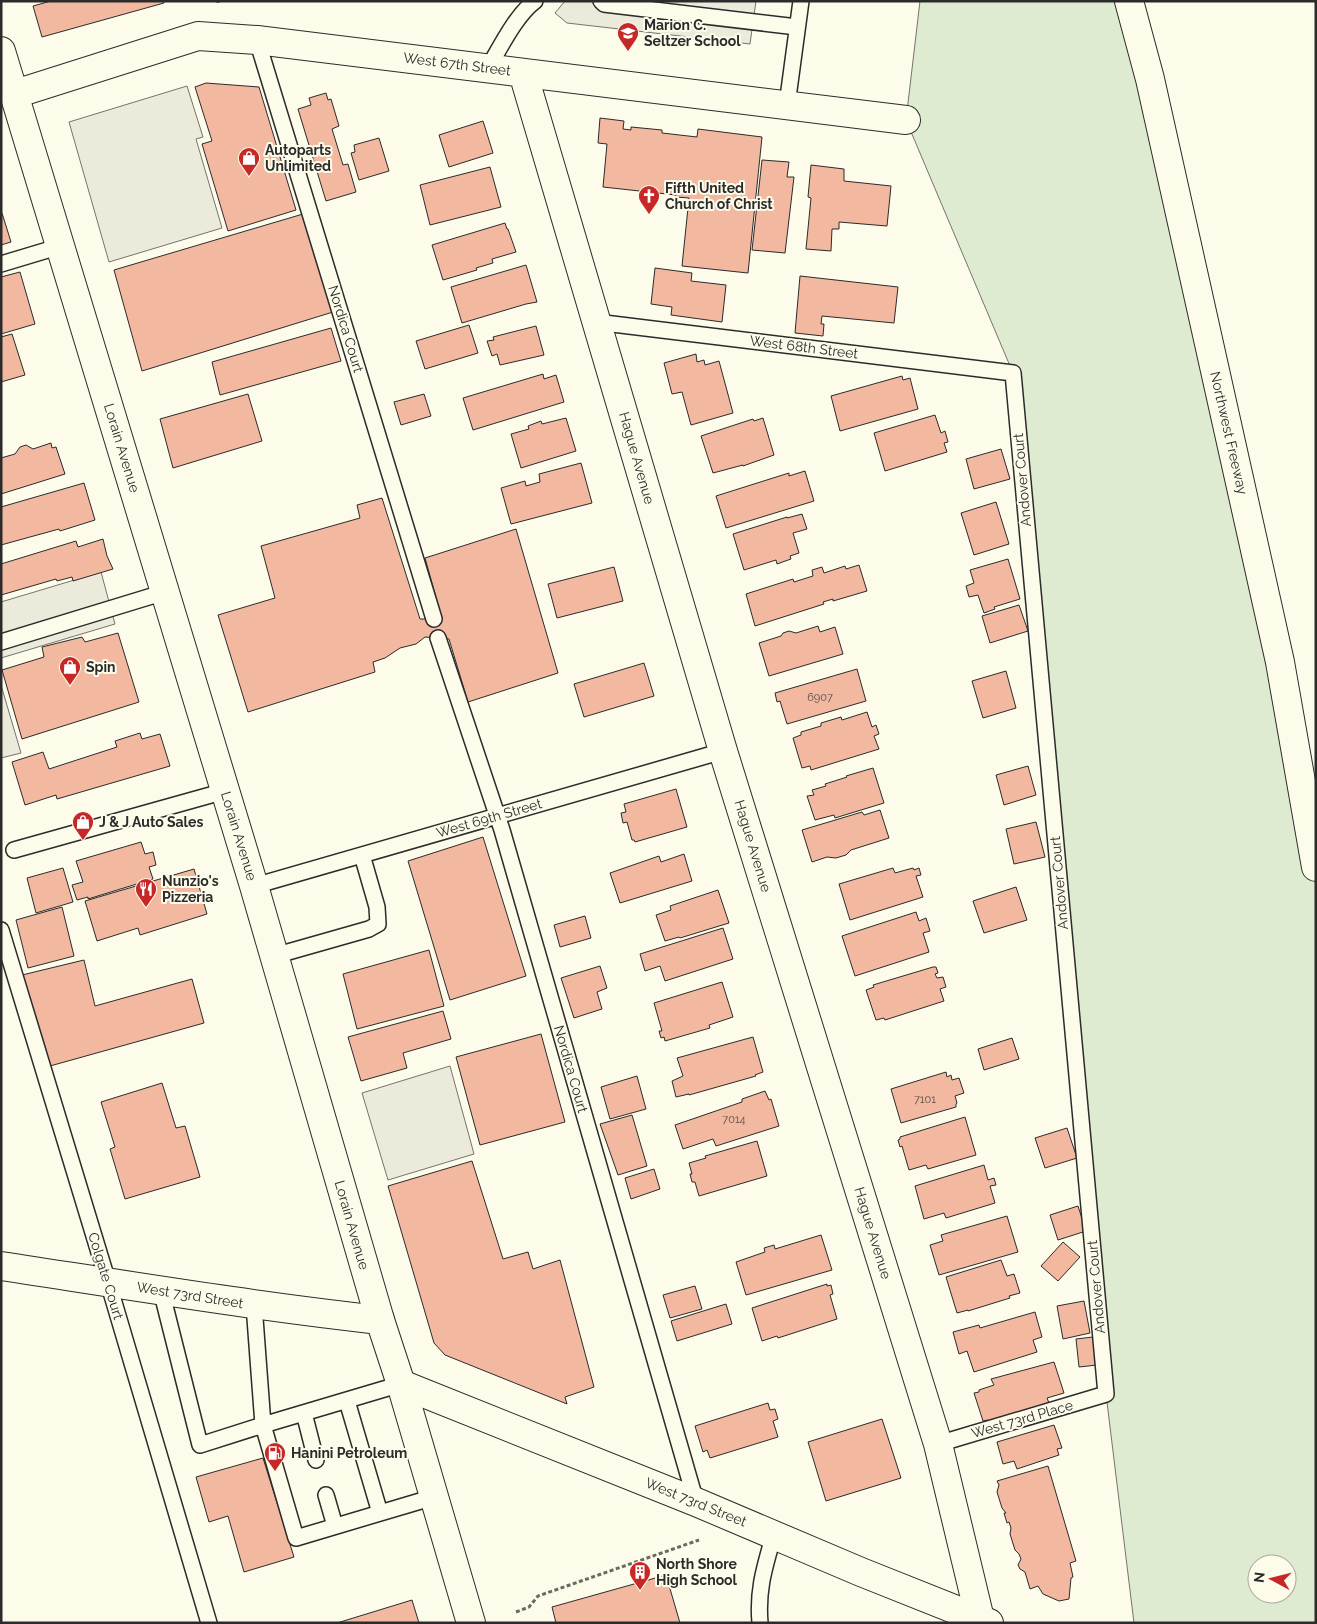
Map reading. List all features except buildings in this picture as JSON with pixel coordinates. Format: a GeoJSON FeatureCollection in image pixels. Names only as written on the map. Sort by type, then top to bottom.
{"type":"FeatureCollection","features":[{"type":"Feature","properties":{"kind":"main road","name":"Northwest Freeway"},"geometry":{"type":"LineString","coordinates":[[1130,1],[1152,89],[1280,662],[1316,867]]}},
{"type":"Feature","properties":{"kind":"main road","name":"West 67th Street"},"geometry":{"type":"LineString","coordinates":[[15,94],[198,36],[257,40],[906,120]]}},
{"type":"Feature","properties":{"kind":"main road","name":"Lorain Avenue"},"geometry":{"type":"LineString","coordinates":[[1,51],[254,886],[380,1320],[401,1384],[471,1623]]}},
{"type":"Feature","properties":{"kind":"main road","name":"Hague Avenue"},"geometry":{"type":"LineString","coordinates":[[523,73],[723,750],[938,1444],[985,1621]]}},
{"type":"Feature","properties":{"kind":"main road","name":"West 73rd Street"},"geometry":{"type":"LineString","coordinates":[[1,1266],[254,1305],[380,1320]]}},
{"type":"Feature","properties":{"kind":"main road","name":"West 73rd Street"},"geometry":{"type":"LineString","coordinates":[[401,1384],[696,1502],[861,1572],[985,1621]]}},
{"type":"Feature","properties":{"kind":"lane"},"geometry":{"type":"LineString","coordinates":[[488,68],[507,35],[535,1]]}},
{"type":"Feature","properties":{"kind":"lane"},"geometry":{"type":"LineString","coordinates":[[601,1],[604,4],[797,27]]}},
{"type":"Feature","properties":{"kind":"lane"},"geometry":{"type":"LineString","coordinates":[[787,105],[801,1]]}},
{"type":"Feature","properties":{"kind":"lane","name":"Nordica Court"},"geometry":{"type":"LineString","coordinates":[[257,40],[434,619]]}},
{"type":"Feature","properties":{"kind":"lane"},"geometry":{"type":"LineString","coordinates":[[1,264],[60,246]]}},
{"type":"Feature","properties":{"kind":"lane","name":"West 68th Street"},"geometry":{"type":"LineString","coordinates":[[596,322],[1012,373]]}},
{"type":"Feature","properties":{"kind":"lane","name":"Andover Court"},"geometry":{"type":"LineString","coordinates":[[1012,373],[1106,1394]]}},
{"type":"Feature","properties":{"kind":"lane"},"geometry":{"type":"LineString","coordinates":[[1,642],[165,592]]}},
{"type":"Feature","properties":{"kind":"lane","name":"Nordica Court"},"geometry":{"type":"LineString","coordinates":[[438,638],[498,816],[696,1502]]}},
{"type":"Feature","properties":{"kind":"lane","name":"West 69th Street"},"geometry":{"type":"LineString","coordinates":[[254,886],[723,750]]}},
{"type":"Feature","properties":{"kind":"lane"},"geometry":{"type":"LineString","coordinates":[[14,850],[225,791]]}},
{"type":"Feature","properties":{"kind":"lane"},"geometry":{"type":"LineString","coordinates":[[274,956],[369,929],[378,924],[377,907],[362,855]]}},
{"type":"Feature","properties":{"kind":"lane","name":"Colgate Court"},"geometry":{"type":"LineString","coordinates":[[1,930],[209,1623]]}},
{"type":"Feature","properties":{"kind":"lane"},"geometry":{"type":"LineString","coordinates":[[161,1290],[200,1445],[401,1384]]}},
{"type":"Feature","properties":{"kind":"lane"},"geometry":{"type":"LineString","coordinates":[[254,1305],[263,1426],[296,1538],[434,1496]]}},
{"type":"Feature","properties":{"kind":"lane","name":"West 73rd Place"},"geometry":{"type":"LineString","coordinates":[[938,1444],[1106,1394]]}},
{"type":"Feature","properties":{"kind":"lane"},"geometry":{"type":"LineString","coordinates":[[347,1401],[380,1513]]}},
{"type":"Feature","properties":{"kind":"lane"},"geometry":{"type":"LineString","coordinates":[[304,1413],[316,1460]]}},
{"type":"Feature","properties":{"kind":"lane"},"geometry":{"type":"LineString","coordinates":[[326,1495],[335,1526]]}},
{"type":"Feature","properties":{"kind":"lane"},"geometry":{"type":"LineString","coordinates":[[760,1623],[761,1577],[774,1534]]}},
{"type":"Feature","properties":{"kind":"path"},"geometry":{"type":"LineString","coordinates":[[516,1612],[529,1607],[538,1596],[699,1540]]}},
{"type":"Feature","properties":{"kind":"green space"},"geometry":{"type":"Polygon","coordinates":[[[920,1],[1129,1],[1316,867],[1316,1623],[1134,1623],[1106,1394],[1013,373],[906,120],[920,1]]]}},
{"type":"Feature","properties":{"kind":"shaded area"},"geometry":{"type":"Polygon","coordinates":[[[565,1],[756,1],[750,44],[567,23],[555,13],[565,1]]]}},
{"type":"Feature","properties":{"kind":"shaded area"},"geometry":{"type":"Polygon","coordinates":[[[187,86],[203,137],[196,139],[222,228],[109,262],[69,122],[187,86]]]}},
{"type":"Feature","properties":{"kind":"shaded area"},"geometry":{"type":"Polygon","coordinates":[[[101,572],[115,624],[1,658],[1,602],[101,572]]]}},
{"type":"Feature","properties":{"kind":"shaded area"},"geometry":{"type":"Polygon","coordinates":[[[1,685],[21,753],[1,758],[1,685]]]}},
{"type":"Feature","properties":{"kind":"shaded area"},"geometry":{"type":"Polygon","coordinates":[[[450,1066],[474,1154],[388,1180],[362,1093],[450,1066]]]}},
{"type":"Feature","properties":{"kind":"place","name":"Marion C. Seltzer School"},"geometry":{"type":"Point","coordinates":[628,52]}},
{"type":"Feature","properties":{"kind":"place","name":"Autoparts Unlimited"},"geometry":{"type":"Point","coordinates":[249,177]}},
{"type":"Feature","properties":{"kind":"place","name":"Fifth United Church of Christ"},"geometry":{"type":"Point","coordinates":[649,215]}},
{"type":"Feature","properties":{"kind":"place","name":"Spin"},"geometry":{"type":"Point","coordinates":[70,686]}},
{"type":"Feature","properties":{"kind":"place","name":"J & J Auto Sales"},"geometry":{"type":"Point","coordinates":[83,841]}},
{"type":"Feature","properties":{"kind":"place","name":"Nunzio's Pizzeria"},"geometry":{"type":"Point","coordinates":[146,908]}},
{"type":"Feature","properties":{"kind":"place","name":"Hanini Petroleum"},"geometry":{"type":"Point","coordinates":[275,1472]}},
{"type":"Feature","properties":{"kind":"place","name":"North Shore High School"},"geometry":{"type":"Point","coordinates":[640,1591]}}]}
